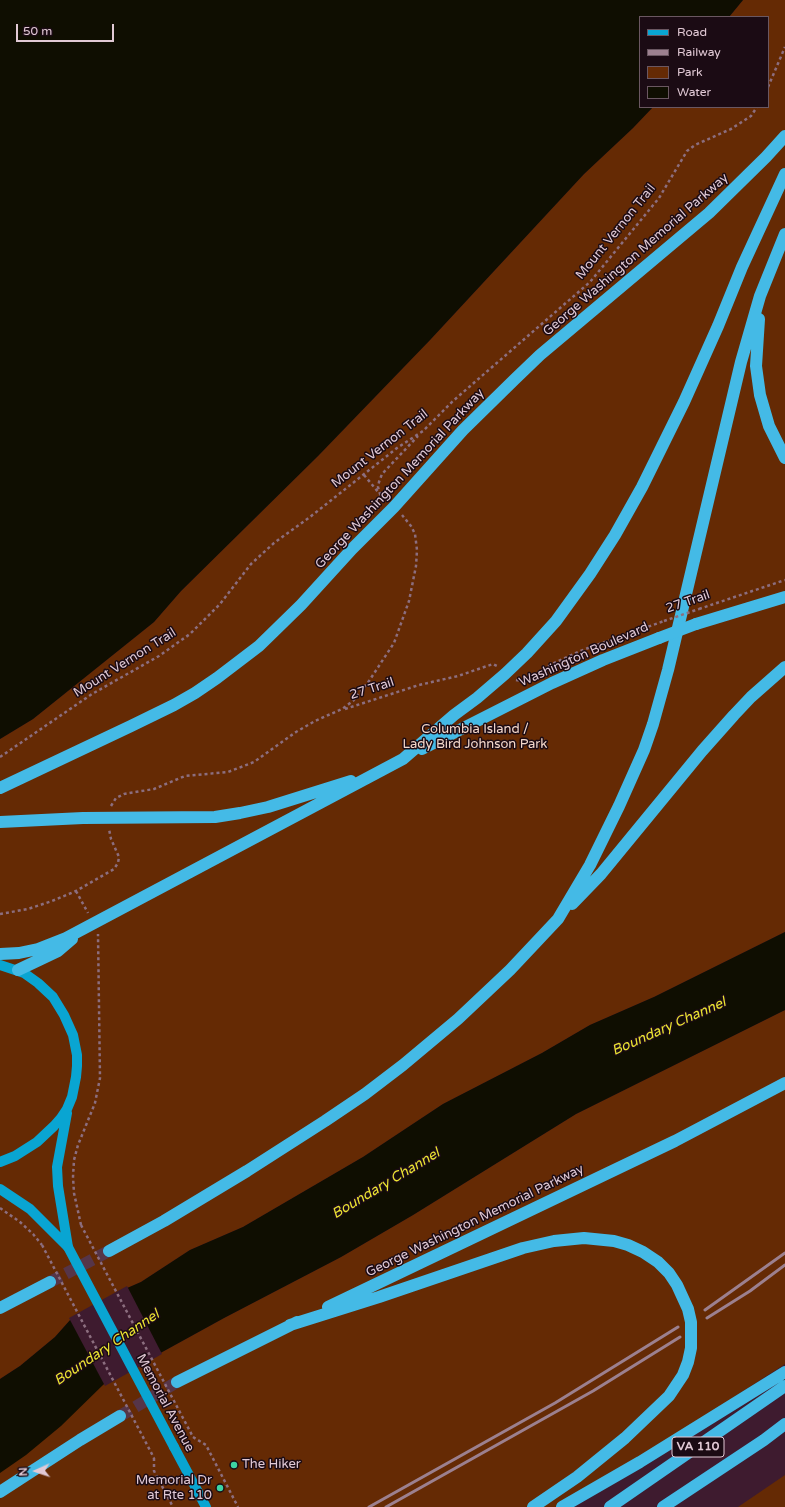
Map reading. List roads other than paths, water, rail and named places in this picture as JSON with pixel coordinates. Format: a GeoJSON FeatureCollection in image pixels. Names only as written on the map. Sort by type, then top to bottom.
{"type":"FeatureCollection","features":[{"type":"Feature","properties":{"kind":"highway","name":"George Washington Memorial Parkway"},"geometry":{"type":"LineString","coordinates":[[0,788],[179,702],[217,678],[259,646],[300,606],[352,549],[394,507],[463,430],[515,379],[540,355],[709,213],[766,157],[785,136]]}},
{"type":"Feature","properties":{"kind":"highway"},"geometry":{"type":"LineString","coordinates":[[0,954],[19,953],[38,949],[66,938],[403,759],[505,674],[527,653],[556,621],[590,574],[632,505],[666,438],[718,326],[742,267],[785,174]]}},
{"type":"Feature","properties":{"kind":"highway"},"geometry":{"type":"LineString","coordinates":[[558,919],[590,865],[633,777],[653,724],[668,670],[741,362],[760,296],[785,234]]}},
{"type":"Feature","properties":{"kind":"highway"},"geometry":{"type":"LineString","coordinates":[[760,296],[756,350],[757,380],[769,426],[785,458]]}},
{"type":"Feature","properties":{"kind":"highway","name":"Washington Boulevard"},"geometry":{"type":"LineString","coordinates":[[403,759],[552,683],[603,660],[696,624],[785,597]]}},
{"type":"Feature","properties":{"kind":"highway"},"geometry":{"type":"LineString","coordinates":[[109,1251],[164,1221],[247,1172],[312,1130],[365,1094],[403,1065],[458,1019],[510,970],[601,874],[702,751],[734,715],[751,697],[785,667]]}},
{"type":"Feature","properties":{"kind":"highway"},"geometry":{"type":"LineString","coordinates":[[0,822],[62,819],[215,817],[261,809],[373,775]]}},
{"type":"Feature","properties":{"kind":"highway"},"geometry":{"type":"LineString","coordinates":[[18,970],[58,951],[83,929]]}},
{"type":"Feature","properties":{"kind":"highway","name":"George Washington Memorial Parkway"},"geometry":{"type":"LineString","coordinates":[[177,1382],[290,1325],[668,1144],[785,1083]]}},
{"type":"Feature","properties":{"kind":"highway"},"geometry":{"type":"LineString","coordinates":[[290,1325],[523,1248],[554,1241],[584,1238],[614,1241],[628,1245],[658,1262],[669,1273],[677,1285],[686,1303],[691,1322],[691,1348],[683,1375],[669,1396],[625,1438],[601,1459],[533,1507]]}},
{"type":"Feature","properties":{"kind":"highway"},"geometry":{"type":"LineString","coordinates":[[0,1308],[50,1282]]}},
{"type":"Feature","properties":{"kind":"highway"},"geometry":{"type":"LineString","coordinates":[[562,1507],[640,1462],[785,1372]]}},
{"type":"Feature","properties":{"kind":"highway","name":"VA 110"},"geometry":{"type":"LineString","coordinates":[[610,1507],[785,1386]]}},
{"type":"Feature","properties":{"kind":"highway"},"geometry":{"type":"LineString","coordinates":[[0,1492],[120,1416]]}},
{"type":"Feature","properties":{"kind":"highway","name":"VA 110"},"geometry":{"type":"LineString","coordinates":[[663,1507],[764,1440],[785,1424]]}},
{"type":"Feature","properties":{"kind":"main road"},"geometry":{"type":"LineString","coordinates":[[0,965],[18,970],[38,982],[53,997],[64,1015],[73,1035],[77,1055],[77,1071],[60,1146],[57,1167],[62,1235]]}},
{"type":"Feature","properties":{"kind":"main road"},"geometry":{"type":"LineString","coordinates":[[0,1162],[15,1156],[37,1142],[54,1126],[68,1109]]}},
{"type":"Feature","properties":{"kind":"main road","name":"Memorial Avenue"},"geometry":{"type":"LineString","coordinates":[[0,1190],[30,1209],[62,1235],[206,1507]]}},
{"type":"Feature","properties":{"kind":"water"},"geometry":{"type":"Polygon","coordinates":[[[0,0],[743,0],[730,16],[639,16],[639,108],[652,108],[584,174],[430,340],[318,456],[181,591],[154,622],[33,719],[0,739],[0,0]]]}},
{"type":"Feature","properties":{"kind":"water","name":"Boundary Channel"},"geometry":{"type":"Polygon","coordinates":[[[785,932],[785,1010],[576,1114],[413,1215],[341,1257],[224,1318],[104,1384],[61,1426],[26,1455],[0,1473],[0,1379],[20,1366],[55,1337],[71,1319],[125,1289],[141,1282],[190,1250],[243,1227],[363,1157],[443,1104],[542,1053],[590,1025],[654,997],[785,932]]]}},
{"type":"Feature","properties":{"kind":"tunnel"},"geometry":{"type":"LineString","coordinates":[[50,1282],[109,1251]]}},
{"type":"Feature","properties":{"kind":"tunnel"},"geometry":{"type":"LineString","coordinates":[[120,1416],[177,1382]]}},
{"type":"Feature","properties":{"kind":"railway"},"geometry":{"type":"LineString","coordinates":[[705,1310],[785,1253]]}},
{"type":"Feature","properties":{"kind":"railway"},"geometry":{"type":"LineString","coordinates":[[707,1318],[750,1291],[785,1265]]}},
{"type":"Feature","properties":{"kind":"railway"},"geometry":{"type":"LineString","coordinates":[[369,1507],[555,1403],[678,1327]]}},
{"type":"Feature","properties":{"kind":"railway"},"geometry":{"type":"LineString","coordinates":[[386,1507],[593,1391],[680,1337]]}},
{"type":"Feature","properties":{"kind":"place","name":"The Hiker"},"geometry":{"type":"Point","coordinates":[234,1465]}},
{"type":"Feature","properties":{"kind":"place","name":"Memorial Dr at Rte 110"},"geometry":{"type":"Point","coordinates":[220,1488]}},
{"type":"Feature","properties":{"kind":"park label","name":"Columbia Island / Lady Bird Johnson Park"},"geometry":{"type":"Point","coordinates":[475,738]}}]}
